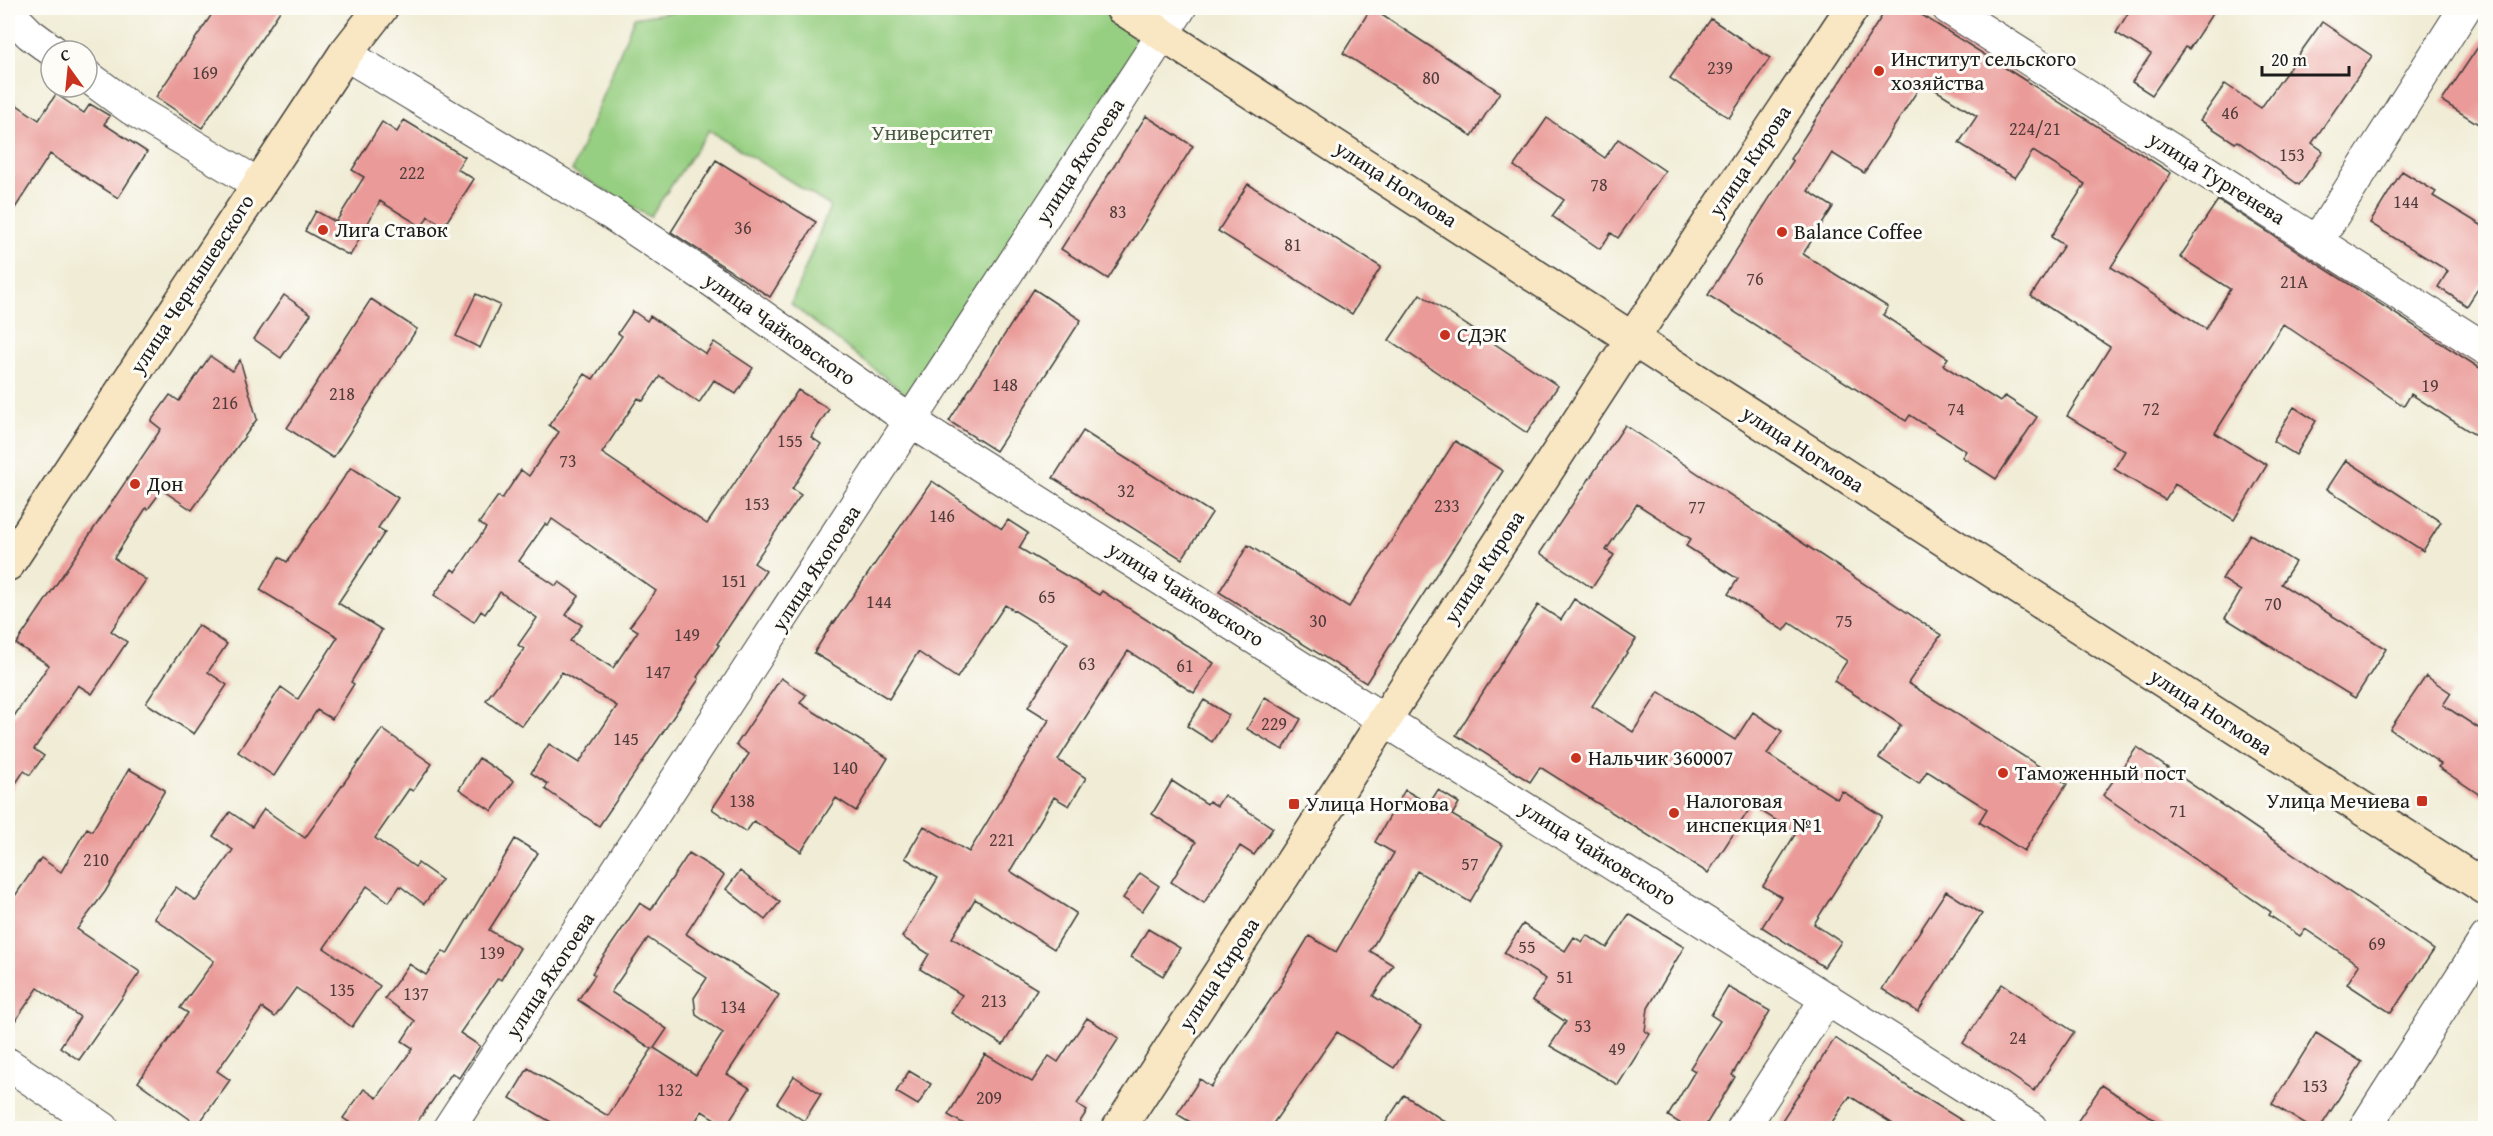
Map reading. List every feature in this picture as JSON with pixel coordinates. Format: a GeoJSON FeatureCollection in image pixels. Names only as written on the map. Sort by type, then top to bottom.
{"type":"FeatureCollection","features":[{"type":"Feature","properties":{"kind":"street","name":"улица Чернышевского"},"geometry":{"type":"LineString","coordinates":[[8,564],[345,54],[381,8]]}},
{"type":"Feature","properties":{"kind":"street","name":"улица Ногмова"},"geometry":{"type":"LineString","coordinates":[[1122,8],[2486,888]]}},
{"type":"Feature","properties":{"kind":"street","name":"улица Яхогоева"},"geometry":{"type":"LineString","coordinates":[[449,1128],[912,422],[1180,8]]}},
{"type":"Feature","properties":{"kind":"street","name":"улица Кирова"},"geometry":{"type":"LineString","coordinates":[[1119,1128],[1633,338],[1852,8]]}},
{"type":"Feature","properties":{"kind":"street","name":"улица Тургенева"},"geometry":{"type":"LineString","coordinates":[[1948,8],[2486,349]]}},
{"type":"Feature","properties":{"kind":"street"},"geometry":{"type":"LineString","coordinates":[[2317,241],[2465,8]]}},
{"type":"Feature","properties":{"kind":"street"},"geometry":{"type":"LineString","coordinates":[[8,12],[39,41]]}},
{"type":"Feature","properties":{"kind":"street","name":"улица Чайковского"},"geometry":{"type":"LineString","coordinates":[[345,54],[610,213],[711,280],[912,422],[2031,1128]]}},
{"type":"Feature","properties":{"kind":"street"},"geometry":{"type":"LineString","coordinates":[[99,85],[132,109],[258,184]]}},
{"type":"Feature","properties":{"kind":"street"},"geometry":{"type":"LineString","coordinates":[[2365,1128],[2486,938]]}},
{"type":"Feature","properties":{"kind":"street"},"geometry":{"type":"LineString","coordinates":[[1743,1128],[1827,998]]}},
{"type":"Feature","properties":{"kind":"street"},"geometry":{"type":"LineString","coordinates":[[8,1064],[103,1128]]}},
{"type":"Feature","properties":{"kind":"green space","name":"Университет"},"geometry":{"type":"Polygon","coordinates":[[[696,8],[1163,8],[911,398],[791,304],[830,206],[709,130],[650,217],[572,171],[634,18],[696,8]]]}},
{"type":"Feature","properties":{"kind":"building"},"geometry":{"type":"Polygon","coordinates":[[[216,8],[282,8],[202,128],[156,97],[216,8]]]}},
{"type":"Feature","properties":{"kind":"building"},"geometry":{"type":"Polygon","coordinates":[[[1371,8],[1500,92],[1472,136],[1343,53],[1371,8]]]}},
{"type":"Feature","properties":{"kind":"building"},"geometry":{"type":"Polygon","coordinates":[[[1887,8],[1911,8],[2171,173],[2111,267],[2206,329],[2230,289],[2180,257],[2218,200],[2486,372],[2486,442],[2411,394],[2404,406],[2283,324],[2215,433],[2267,465],[2234,520],[2175,484],[2165,500],[2114,469],[2125,451],[2067,416],[2110,347],[2031,296],[2064,245],[2051,237],[2085,184],[2033,151],[2015,178],[1959,143],[1977,116],[1923,82],[1864,173],[1832,153],[1808,191],[1833,207],[1803,254],[1888,307],[1883,315],[1948,358],[1943,365],[2000,402],[2005,396],[2037,417],[1996,479],[1962,457],[1966,451],[1910,415],[1906,421],[1708,295],[1793,161],[1790,159],[1887,8]]]}},
{"type":"Feature","properties":{"kind":"building"},"geometry":{"type":"Polygon","coordinates":[[[2131,8],[2216,8],[2189,49],[2185,47],[2152,95],[2132,82],[2151,54],[2116,33],[2131,8]]]}},
{"type":"Feature","properties":{"kind":"building"},"geometry":{"type":"Polygon","coordinates":[[[1711,19],[1770,58],[1729,118],[1670,78],[1711,19]]]}},
{"type":"Feature","properties":{"kind":"building"},"geometry":{"type":"Polygon","coordinates":[[[2322,22],[2372,56],[2312,143],[2323,151],[2299,185],[2237,141],[2235,143],[2200,120],[2225,84],[2261,108],[2322,22]]]}},
{"type":"Feature","properties":{"kind":"building"},"geometry":{"type":"Polygon","coordinates":[[[2486,35],[2486,129],[2442,101],[2486,35]]]}},
{"type":"Feature","properties":{"kind":"building"},"geometry":{"type":"Polygon","coordinates":[[[8,99],[39,120],[53,99],[63,99],[84,113],[90,104],[110,116],[104,124],[147,152],[118,198],[50,154],[8,219],[8,99]]]}},
{"type":"Feature","properties":{"kind":"building"},"geometry":{"type":"Polygon","coordinates":[[[1146,116],[1193,146],[1108,279],[1061,249],[1146,116]]]}},
{"type":"Feature","properties":{"kind":"building"},"geometry":{"type":"Polygon","coordinates":[[[1547,118],[1605,158],[1618,139],[1665,171],[1618,238],[1611,233],[1600,249],[1552,216],[1564,200],[1514,166],[1547,118]]]}},
{"type":"Feature","properties":{"kind":"building"},"geometry":{"type":"Polygon","coordinates":[[[404,120],[465,157],[457,169],[474,179],[444,226],[428,216],[422,227],[380,201],[350,256],[305,231],[316,211],[336,222],[364,177],[352,170],[382,122],[397,132],[404,120]]]}},
{"type":"Feature","properties":{"kind":"building"},"geometry":{"type":"Polygon","coordinates":[[[716,160],[816,222],[770,297],[671,232],[716,160]]]}},
{"type":"Feature","properties":{"kind":"building"},"geometry":{"type":"Polygon","coordinates":[[[2402,171],[2436,192],[2433,196],[2486,228],[2486,276],[2467,306],[2438,287],[2448,271],[2370,223],[2402,171]]]}},
{"type":"Feature","properties":{"kind":"building"},"geometry":{"type":"Polygon","coordinates":[[[1248,184],[1381,267],[1352,314],[1218,231],[1248,184]]]}},
{"type":"Feature","properties":{"kind":"building"},"geometry":{"type":"Polygon","coordinates":[[[1034,289],[1081,320],[996,451],[949,421],[1034,289]]]}},
{"type":"Feature","properties":{"kind":"building"},"geometry":{"type":"Polygon","coordinates":[[[476,294],[500,305],[480,348],[456,336],[476,294]]]}},
{"type":"Feature","properties":{"kind":"building"},"geometry":{"type":"Polygon","coordinates":[[[1420,294],[1558,386],[1527,433],[1389,340],[1420,294]]]}},
{"type":"Feature","properties":{"kind":"building"},"geometry":{"type":"Polygon","coordinates":[[[284,295],[311,314],[281,358],[254,339],[284,295]]]}},
{"type":"Feature","properties":{"kind":"building"},"geometry":{"type":"Polygon","coordinates":[[[371,299],[417,329],[333,458],[287,428],[371,299]]]}},
{"type":"Feature","properties":{"kind":"building"},"geometry":{"type":"Polygon","coordinates":[[[633,311],[647,321],[650,316],[706,354],[714,342],[753,368],[736,394],[714,380],[699,403],[660,376],[643,401],[638,398],[602,453],[707,524],[798,390],[829,409],[811,437],[821,444],[792,489],[801,495],[754,563],[766,571],[717,644],[719,645],[697,677],[699,679],[599,826],[545,789],[548,784],[531,773],[549,744],[579,763],[617,706],[562,672],[522,726],[486,700],[524,649],[518,645],[537,618],[500,592],[485,614],[481,611],[474,622],[434,595],[452,569],[456,572],[486,528],[479,523],[498,496],[502,499],[521,470],[529,476],[559,432],[549,425],[585,374],[593,379],[622,336],[618,333],[633,311]],[[552,519],[548,526],[545,524],[519,561],[556,586],[559,582],[579,596],[566,615],[582,625],[570,641],[613,668],[638,631],[630,626],[656,591],[552,519]]]}},
{"type":"Feature","properties":{"kind":"building"},"geometry":{"type":"Polygon","coordinates":[[[210,356],[232,371],[240,360],[257,419],[192,510],[162,490],[148,509],[146,508],[114,558],[146,580],[111,631],[127,642],[92,694],[78,685],[34,749],[44,756],[30,775],[24,771],[8,795],[8,725],[49,665],[16,644],[161,429],[151,421],[170,395],[179,401],[210,356]]]}},
{"type":"Feature","properties":{"kind":"building"},"geometry":{"type":"Polygon","coordinates":[[[2294,407],[2316,421],[2296,455],[2273,441],[2294,407]]]}},
{"type":"Feature","properties":{"kind":"building"},"geometry":{"type":"Polygon","coordinates":[[[1625,425],[1941,635],[1908,683],[2067,784],[2024,851],[1979,822],[1987,809],[1927,771],[1919,784],[1879,758],[1901,725],[1834,681],[1847,661],[1790,623],[1784,631],[1728,594],[1738,579],[1686,546],[1691,539],[1637,504],[1606,550],[1614,555],[1592,588],[1540,553],[1625,425]]]}},
{"type":"Feature","properties":{"kind":"building"},"geometry":{"type":"Polygon","coordinates":[[[1083,431],[1212,513],[1182,559],[1053,478],[1083,431]]]}},
{"type":"Feature","properties":{"kind":"building"},"geometry":{"type":"Polygon","coordinates":[[[1455,441],[1503,471],[1366,683],[1219,592],[1248,545],[1349,607],[1455,441]]]}},
{"type":"Feature","properties":{"kind":"building"},"geometry":{"type":"Polygon","coordinates":[[[2346,460],[2441,522],[2423,551],[2327,489],[2346,460]]]}},
{"type":"Feature","properties":{"kind":"building"},"geometry":{"type":"Polygon","coordinates":[[[351,467],[398,498],[378,528],[385,532],[338,603],[382,630],[351,682],[354,684],[332,719],[317,710],[274,776],[238,752],[281,687],[298,699],[338,637],[260,590],[279,557],[287,562],[351,467]]]}},
{"type":"Feature","properties":{"kind":"building"},"geometry":{"type":"Polygon","coordinates":[[[932,481],[1002,529],[1008,520],[1028,533],[1019,548],[1099,595],[1102,591],[1214,663],[1194,693],[1128,651],[1058,760],[1086,778],[1069,806],[1054,797],[1010,871],[1076,913],[1054,949],[975,899],[952,938],[1037,989],[1003,1045],[951,1013],[962,995],[920,969],[929,954],[902,937],[938,878],[905,858],[924,826],[969,852],[1049,720],[1028,707],[1068,643],[1005,605],[957,678],[918,652],[889,699],[814,653],[833,622],[932,481]]]}},
{"type":"Feature","properties":{"kind":"building"},"geometry":{"type":"Polygon","coordinates":[[[2250,534],[2295,562],[2281,584],[2386,649],[2355,698],[2225,618],[2241,591],[2222,579],[2250,534]]]}},
{"type":"Feature","properties":{"kind":"building"},"geometry":{"type":"Polygon","coordinates":[[[1574,599],[1636,639],[1592,706],[1633,732],[1659,692],[1735,740],[1753,712],[1782,731],[1767,754],[1837,799],[1842,791],[1882,816],[1814,924],[1841,942],[1824,967],[1762,927],[1781,897],[1763,886],[1796,833],[1752,805],[1708,873],[1540,767],[1530,782],[1456,735],[1538,605],[1561,620],[1574,599]]]}},
{"type":"Feature","properties":{"kind":"building"},"geometry":{"type":"Polygon","coordinates":[[[198,625],[227,644],[208,672],[227,685],[194,734],[146,703],[198,625]]]}},
{"type":"Feature","properties":{"kind":"building"},"geometry":{"type":"Polygon","coordinates":[[[2426,676],[2451,693],[2443,705],[2486,733],[2486,799],[2438,767],[2441,764],[2390,729],[2426,676]]]}},
{"type":"Feature","properties":{"kind":"building"},"geometry":{"type":"Polygon","coordinates":[[[781,678],[806,695],[800,703],[888,758],[856,811],[836,798],[801,852],[754,821],[746,832],[712,809],[749,754],[736,745],[781,678]]]}},
{"type":"Feature","properties":{"kind":"building"},"geometry":{"type":"Polygon","coordinates":[[[1265,697],[1301,719],[1283,750],[1247,729],[1265,697]]]}},
{"type":"Feature","properties":{"kind":"building"},"geometry":{"type":"Polygon","coordinates":[[[1204,700],[1229,715],[1212,742],[1187,726],[1204,700]]]}},
{"type":"Feature","properties":{"kind":"building"},"geometry":{"type":"Polygon","coordinates":[[[382,729],[432,764],[413,791],[409,789],[375,838],[415,867],[418,863],[442,880],[424,904],[400,886],[389,902],[367,886],[324,948],[380,986],[352,1027],[296,988],[275,1017],[262,1008],[217,1071],[230,1080],[198,1125],[138,1082],[188,1013],[180,1008],[214,961],[154,918],[176,887],[196,901],[233,850],[213,836],[230,812],[252,827],[264,809],[305,838],[382,729]]]}},
{"type":"Feature","properties":{"kind":"building"},"geometry":{"type":"Polygon","coordinates":[[[2137,747],[2434,950],[2391,1013],[2347,984],[2359,965],[2305,929],[2300,936],[2269,915],[2271,912],[2103,795],[2137,747]]]}},
{"type":"Feature","properties":{"kind":"building"},"geometry":{"type":"Polygon","coordinates":[[[479,758],[514,781],[492,811],[459,789],[479,758]]]}},
{"type":"Feature","properties":{"kind":"building"},"geometry":{"type":"Polygon","coordinates":[[[129,769],[165,790],[105,892],[77,929],[140,972],[79,1060],[60,1047],[80,1017],[38,988],[8,1031],[8,906],[41,858],[61,872],[87,828],[92,831],[129,769]]]}},
{"type":"Feature","properties":{"kind":"building"},"geometry":{"type":"Polygon","coordinates":[[[1172,781],[1207,804],[1209,801],[1217,806],[1224,795],[1273,828],[1254,855],[1240,846],[1204,903],[1171,882],[1196,842],[1152,814],[1172,781]]]}},
{"type":"Feature","properties":{"kind":"building"},"geometry":{"type":"Polygon","coordinates":[[[1405,790],[1429,804],[1438,790],[1459,803],[1452,815],[1503,845],[1470,902],[1417,871],[1370,951],[1393,965],[1373,996],[1421,1026],[1394,1068],[1337,1032],[1270,1128],[1200,1128],[1177,1114],[1200,1079],[1211,1087],[1284,980],[1309,936],[1336,952],[1394,853],[1375,842],[1405,790]]]}},
{"type":"Feature","properties":{"kind":"building"},"geometry":{"type":"Polygon","coordinates":[[[515,839],[538,853],[489,930],[520,948],[501,980],[498,978],[460,1033],[480,1046],[459,1078],[452,1073],[413,1128],[358,1128],[343,1118],[364,1089],[377,1098],[413,1048],[402,1041],[415,1021],[385,998],[409,964],[426,975],[443,951],[447,954],[515,839]]]}},
{"type":"Feature","properties":{"kind":"building"},"geometry":{"type":"Polygon","coordinates":[[[689,853],[724,875],[686,934],[779,995],[727,1074],[750,1088],[726,1126],[702,1111],[691,1128],[561,1128],[510,1098],[528,1068],[608,1116],[652,1049],[578,1000],[595,975],[592,973],[640,903],[651,910],[689,853]],[[648,938],[611,992],[667,1029],[654,1048],[696,1075],[723,1033],[696,1015],[694,998],[707,978],[648,938]]]}},
{"type":"Feature","properties":{"kind":"building"},"geometry":{"type":"Polygon","coordinates":[[[740,871],[780,902],[765,920],[726,889],[740,871]]]}},
{"type":"Feature","properties":{"kind":"building"},"geometry":{"type":"Polygon","coordinates":[[[1140,873],[1159,886],[1142,911],[1123,898],[1140,873]]]}},
{"type":"Feature","properties":{"kind":"building"},"geometry":{"type":"Polygon","coordinates":[[[1946,891],[1982,914],[1918,1012],[1882,989],[1946,891]]]}},
{"type":"Feature","properties":{"kind":"building"},"geometry":{"type":"Polygon","coordinates":[[[1629,914],[1684,947],[1648,1008],[1645,1031],[1650,1034],[1618,1085],[1550,1046],[1566,1022],[1532,1000],[1546,979],[1504,953],[1523,924],[1565,951],[1574,937],[1582,942],[1587,935],[1607,948],[1629,914]]]}},
{"type":"Feature","properties":{"kind":"building"},"geometry":{"type":"Polygon","coordinates":[[[1148,929],[1180,948],[1163,976],[1131,957],[1148,929]]]}},
{"type":"Feature","properties":{"kind":"building"},"geometry":{"type":"Polygon","coordinates":[[[2002,984],[2074,1032],[2034,1091],[1963,1043],[2002,984]]]}},
{"type":"Feature","properties":{"kind":"building"},"geometry":{"type":"Polygon","coordinates":[[[1728,987],[1770,1011],[1732,1075],[1735,1077],[1704,1128],[1688,1128],[1668,1116],[1695,1071],[1690,1068],[1720,1021],[1711,1015],[1728,987]]]}},
{"type":"Feature","properties":{"kind":"building"},"geometry":{"type":"Polygon","coordinates":[[[1087,1018],[1119,1038],[1077,1104],[1087,1111],[1076,1128],[971,1128],[948,1115],[985,1054],[1032,1082],[1049,1056],[1058,1062],[1087,1018]]]}},
{"type":"Feature","properties":{"kind":"building"},"geometry":{"type":"Polygon","coordinates":[[[2316,1033],[2362,1062],[2320,1128],[2311,1128],[2272,1104],[2316,1033]]]}},
{"type":"Feature","properties":{"kind":"building"},"geometry":{"type":"Polygon","coordinates":[[[1835,1038],[1974,1128],[1899,1128],[1850,1096],[1828,1128],[1777,1128],[1835,1038]]]}},
{"type":"Feature","properties":{"kind":"building"},"geometry":{"type":"Polygon","coordinates":[[[909,1071],[931,1084],[918,1105],[896,1092],[909,1071]]]}},
{"type":"Feature","properties":{"kind":"building"},"geometry":{"type":"Polygon","coordinates":[[[794,1076],[821,1094],[804,1121],[777,1103],[794,1076]]]}},
{"type":"Feature","properties":{"kind":"building"},"geometry":{"type":"Polygon","coordinates":[[[2102,1085],[2167,1128],[2073,1128],[2102,1085]]]}},
{"type":"Feature","properties":{"kind":"building"},"geometry":{"type":"Polygon","coordinates":[[[1404,1095],[1455,1128],[1382,1128],[1404,1095]]]}},
{"type":"Feature","properties":{"kind":"place","name":"Институт сельского хозяйства"},"geometry":{"type":"Point","coordinates":[1879,71]}},
{"type":"Feature","properties":{"kind":"place","name":"Лига Ставок"},"geometry":{"type":"Point","coordinates":[323,230]}},
{"type":"Feature","properties":{"kind":"place","name":"Balance Coffee"},"geometry":{"type":"Point","coordinates":[1782,232]}},
{"type":"Feature","properties":{"kind":"place","name":"СДЭК"},"geometry":{"type":"Point","coordinates":[1445,335]}},
{"type":"Feature","properties":{"kind":"place","name":"Дон"},"geometry":{"type":"Point","coordinates":[135,484]}},
{"type":"Feature","properties":{"kind":"place","name":"Нальчик 360007"},"geometry":{"type":"Point","coordinates":[1576,758]}},
{"type":"Feature","properties":{"kind":"place","name":"Таможенный пост"},"geometry":{"type":"Point","coordinates":[2003,773]}},
{"type":"Feature","properties":{"kind":"place","name":"Улица Мечиева"},"geometry":{"type":"Point","coordinates":[2422,801]}},
{"type":"Feature","properties":{"kind":"place","name":"Улица Ногмова"},"geometry":{"type":"Point","coordinates":[1294,804]}},
{"type":"Feature","properties":{"kind":"place","name":"Налоговая инспекция №1"},"geometry":{"type":"Point","coordinates":[1674,813]}}]}
